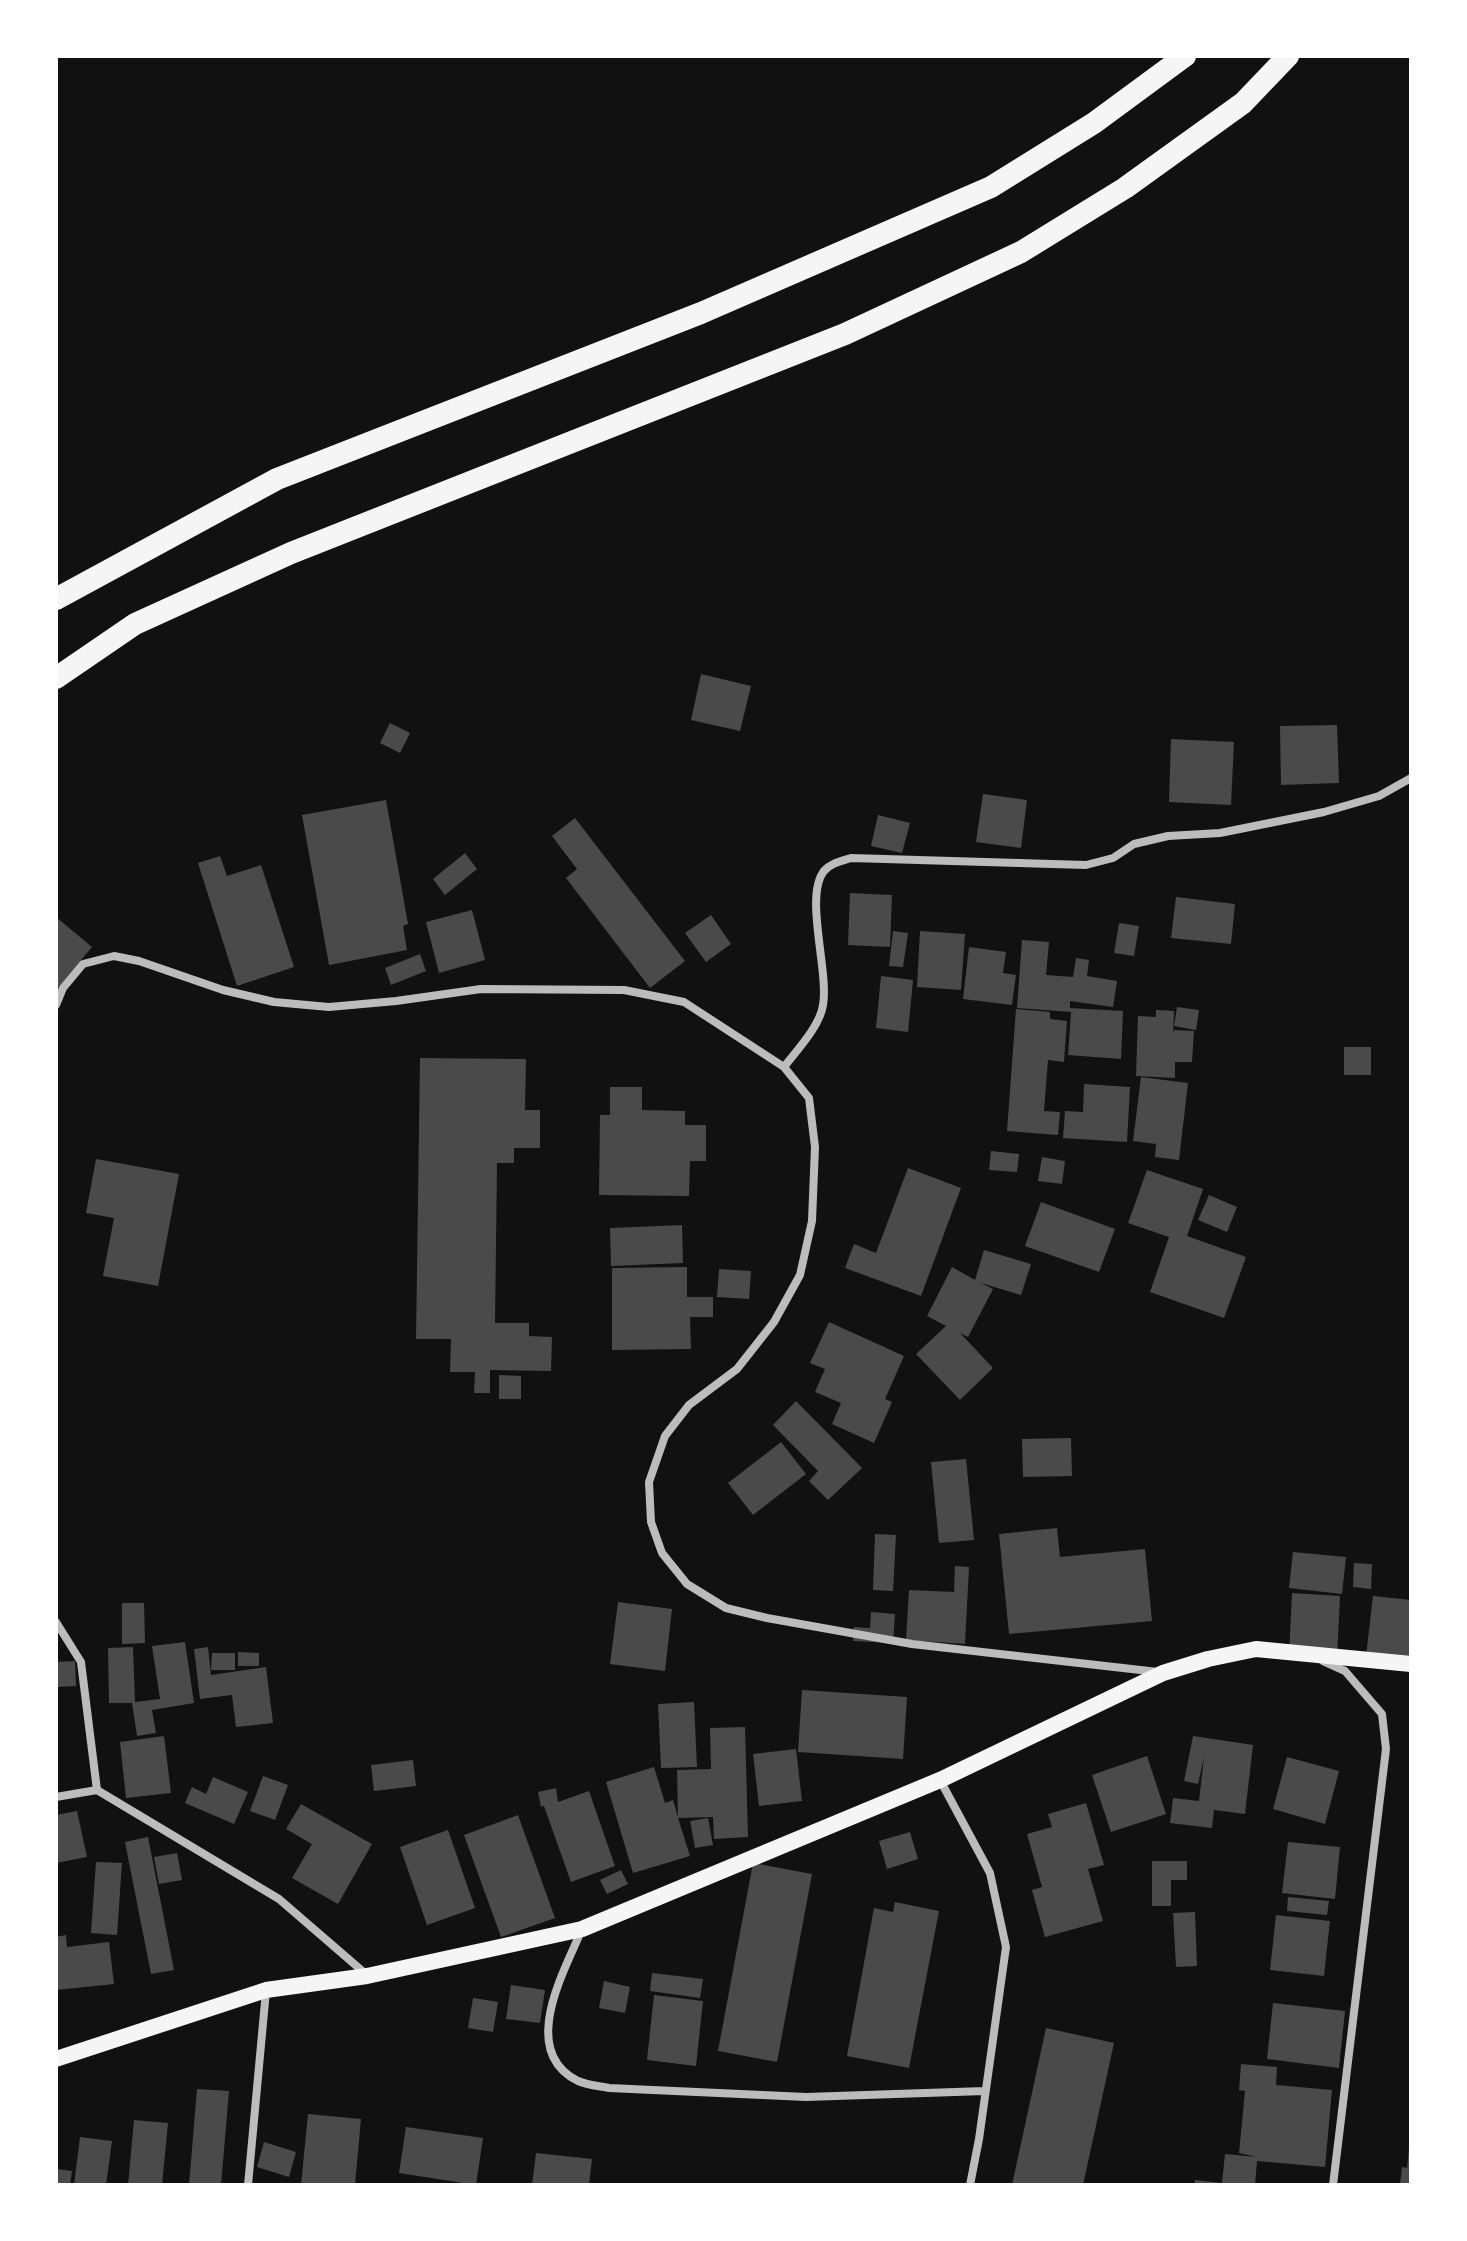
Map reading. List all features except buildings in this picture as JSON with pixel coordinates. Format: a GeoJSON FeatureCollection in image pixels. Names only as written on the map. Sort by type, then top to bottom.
{"type":"FeatureCollection","features":[{"type":"Feature","properties":{"kind":"highway"},"geometry":{"type":"LineString","coordinates":[[56,599],[277,479],[701,313],[991,187],[1094,123],[1185,56]]}},
{"type":"Feature","properties":{"kind":"highway"},"geometry":{"type":"LineString","coordinates":[[56,678],[135,624],[291,553],[845,334],[1021,252],[1125,188],[1243,103],[1288,56]]}},
{"type":"Feature","properties":{"kind":"main road"},"geometry":{"type":"LineString","coordinates":[[56,2059],[266,1990],[367,1976],[582,1929],[940,1780],[1163,1673],[1208,1659],[1256,1649],[1411,1664]]}},
{"type":"Feature","properties":{"kind":"street"},"geometry":{"type":"LineString","coordinates":[[784,1067],[823,1009],[825,991],[816,889],[823,872],[834,863],[851,858],[1086,865],[1113,858],[1134,844],[1168,836],[1220,833],[1324,812],[1379,796],[1411,778]]}},
{"type":"Feature","properties":{"kind":"street"},"geometry":{"type":"LineString","coordinates":[[56,1005],[63,988],[83,964],[114,956],[139,961],[223,990],[274,1002],[329,1007],[481,989],[624,990],[684,1002],[784,1067],[809,1098],[815,1147],[812,1221],[800,1275],[774,1322],[737,1369],[689,1405],[665,1436],[649,1482],[651,1522],[662,1553],[687,1584],[726,1608],[767,1618],[912,1644],[1163,1673]]}},
{"type":"Feature","properties":{"kind":"street"},"geometry":{"type":"LineString","coordinates":[[56,1622],[81,1662],[97,1790]]}},
{"type":"Feature","properties":{"kind":"street"},"geometry":{"type":"LineString","coordinates":[[1309,1654],[1345,1671],[1382,1714],[1386,1749],[1333,2185]]}},
{"type":"Feature","properties":{"kind":"street"},"geometry":{"type":"LineString","coordinates":[[940,1780],[990,1873],[1006,1947],[970,2185]]}},
{"type":"Feature","properties":{"kind":"street"},"geometry":{"type":"LineString","coordinates":[[56,1797],[97,1790],[279,1899],[367,1976]]}},
{"type":"Feature","properties":{"kind":"street"},"geometry":{"type":"LineString","coordinates":[[582,1929],[550,2004],[547,2034],[557,2064],[578,2081],[609,2088],[806,2097],[985,2091]]}},
{"type":"Feature","properties":{"kind":"street"},"geometry":{"type":"LineString","coordinates":[[248,2185],[266,1990]]}}]}
